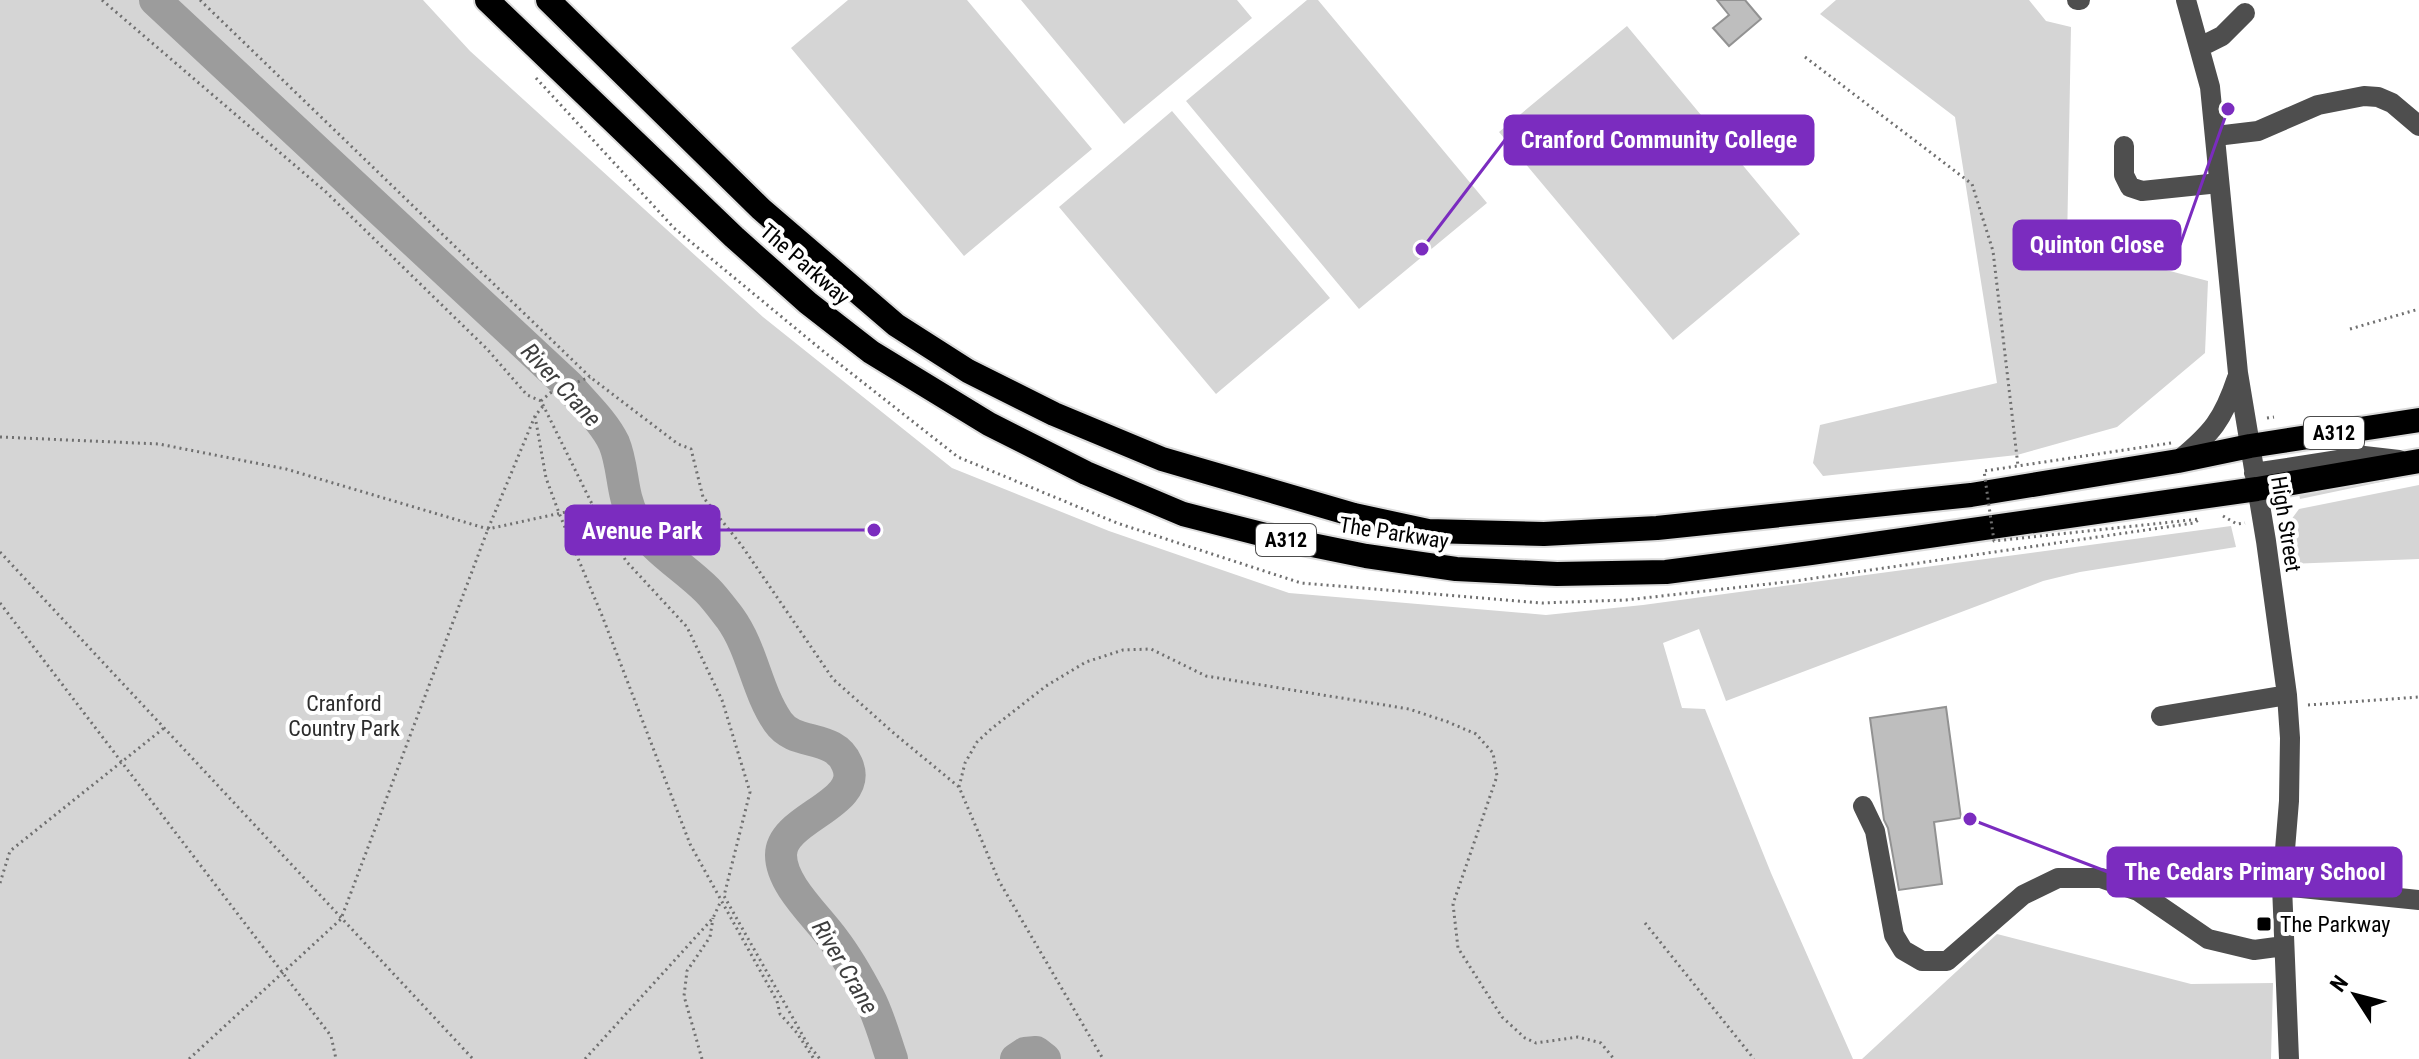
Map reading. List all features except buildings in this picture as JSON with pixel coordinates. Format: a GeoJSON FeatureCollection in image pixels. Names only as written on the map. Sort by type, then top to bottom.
{"type":"FeatureCollection","features":[{"type":"Feature","properties":{"kind":"highway","name":"The Parkway"},"geometry":{"type":"LineString","coordinates":[[487,0],[734,237],[808,303],[871,352],[920,385],[989,424],[1086,473],[1183,514],[1273,537],[1366,556],[1456,569],[1557,574],[1666,572],[1757,561],[2256,481],[2417,462]]}},
{"type":"Feature","properties":{"kind":"highway","name":"The Parkway"},"geometry":{"type":"LineString","coordinates":[[548,0],[772,219],[896,325],[968,371],[1054,414],[1162,459],[1354,515],[1428,531],[1544,534],[1657,528],[1971,495],[2175,452],[2250,446],[2419,420]]}},
{"type":"Feature","properties":{"kind":"street","name":"High Street"},"geometry":{"type":"LineString","coordinates":[[2186,0],[2210,87],[2238,373],[2288,701],[2289,801],[2282,886],[2289,1059]]}},
{"type":"Feature","properties":{"kind":"street"},"geometry":{"type":"LineString","coordinates":[[2200,47],[2222,36],[2245,13]]}},
{"type":"Feature","properties":{"kind":"street"},"geometry":{"type":"LineString","coordinates":[[2216,136],[2258,131],[2318,105],[2364,96],[2378,97],[2392,103],[2419,126]]}},
{"type":"Feature","properties":{"kind":"street"},"geometry":{"type":"LineString","coordinates":[[2124,146],[2124,175],[2130,187],[2142,191],[2219,183]]}},
{"type":"Feature","properties":{"kind":"street"},"geometry":{"type":"LineString","coordinates":[[2175,452],[2197,446],[2220,420],[2238,373]]}},
{"type":"Feature","properties":{"kind":"street"},"geometry":{"type":"LineString","coordinates":[[2161,716],[2288,701]]}},
{"type":"Feature","properties":{"kind":"street"},"geometry":{"type":"LineString","coordinates":[[1863,806],[1875,831],[1894,935],[1903,950],[1922,961],[1947,961],[2023,895],[2058,878],[2101,878],[2138,891],[2208,939],[2254,950],[2284,946]]}},
{"type":"Feature","properties":{"kind":"street"},"geometry":{"type":"LineString","coordinates":[[2282,886],[2419,900]]}},
{"type":"Feature","properties":{"kind":"path"},"geometry":{"type":"LineString","coordinates":[[102,0],[326,192],[487,349],[527,395],[542,404],[593,506],[626,561],[687,627],[722,700],[750,792],[724,896],[713,918],[585,1059]]}},
{"type":"Feature","properties":{"kind":"path"},"geometry":{"type":"LineString","coordinates":[[200,0],[590,377],[678,444],[691,449],[703,497],[742,546],[833,679],[959,787],[999,881],[1103,1059]]}},
{"type":"Feature","properties":{"kind":"path"},"geometry":{"type":"LineString","coordinates":[[1805,57],[1972,184],[1993,251],[2018,466]]}},
{"type":"Feature","properties":{"kind":"path"},"geometry":{"type":"LineString","coordinates":[[535,77],[674,228],[958,457],[1117,523],[1301,583],[1542,603],[1626,600],[1795,581],[2194,523],[2200,519]]}},
{"type":"Feature","properties":{"kind":"path"},"geometry":{"type":"LineString","coordinates":[[2350,329],[2419,309]]}},
{"type":"Feature","properties":{"kind":"path"},"geometry":{"type":"LineString","coordinates":[[189,1059],[341,919],[488,529],[535,416],[550,393],[590,377]]}},
{"type":"Feature","properties":{"kind":"path"},"geometry":{"type":"LineString","coordinates":[[535,416],[546,478],[690,844],[777,1001],[780,1014],[814,1059]]}},
{"type":"Feature","properties":{"kind":"path"},"geometry":{"type":"LineString","coordinates":[[2267,418],[2274,417]]}},
{"type":"Feature","properties":{"kind":"path"},"geometry":{"type":"LineString","coordinates":[[0,437],[159,444],[286,469],[488,529],[593,506]]}},
{"type":"Feature","properties":{"kind":"path"},"geometry":{"type":"LineString","coordinates":[[2175,452],[1984,471],[1994,541],[2224,516],[2237,524],[2245,523]]}},
{"type":"Feature","properties":{"kind":"path"},"geometry":{"type":"LineString","coordinates":[[0,552],[473,1059]]}},
{"type":"Feature","properties":{"kind":"path"},"geometry":{"type":"LineString","coordinates":[[0,603],[331,1036],[336,1059]]}},
{"type":"Feature","properties":{"kind":"path"},"geometry":{"type":"LineString","coordinates":[[959,787],[965,763],[977,742],[991,729],[1046,686],[1086,662],[1123,650],[1151,649],[1206,676],[1409,709],[1448,722],[1476,734],[1493,753],[1497,776],[1453,904],[1458,948],[1502,1017],[1525,1038],[1536,1043],[1578,1037],[1601,1043],[1614,1059]]}},
{"type":"Feature","properties":{"kind":"path"},"geometry":{"type":"LineString","coordinates":[[2288,701],[2419,697]]}},
{"type":"Feature","properties":{"kind":"path"},"geometry":{"type":"LineString","coordinates":[[0,883],[10,851],[164,728]]}},
{"type":"Feature","properties":{"kind":"path"},"geometry":{"type":"LineString","coordinates":[[0,861],[7,862]]}},
{"type":"Feature","properties":{"kind":"path"},"geometry":{"type":"LineString","coordinates":[[724,896],[807,1043],[820,1059]]}},
{"type":"Feature","properties":{"kind":"path"},"geometry":{"type":"LineString","coordinates":[[702,1059],[684,996],[687,971],[710,937],[713,918]]}},
{"type":"Feature","properties":{"kind":"path"},"geometry":{"type":"LineString","coordinates":[[1645,923],[1754,1059]]}},
{"type":"Feature","properties":{"kind":"green space","name":"Cranford Country Park"},"geometry":{"type":"Polygon","coordinates":[[[0,0],[423,0],[470,51],[763,317],[952,468],[1109,531],[1289,593],[1546,615],[1643,605],[2231,526],[2236,547],[2080,572],[2043,581],[1726,701],[1699,629],[1663,643],[1682,708],[1705,709],[1771,873],[1853,1059],[0,1059],[0,0]]]}},
{"type":"Feature","properties":{"kind":"green space"},"geometry":{"type":"Polygon","coordinates":[[[848,0],[967,0],[1092,149],[964,256],[791,48],[848,0]]]}},
{"type":"Feature","properties":{"kind":"green space"},"geometry":{"type":"Polygon","coordinates":[[[1021,0],[1237,0],[1252,18],[1124,124],[1021,0]]]}},
{"type":"Feature","properties":{"kind":"green space"},"geometry":{"type":"Polygon","coordinates":[[[1307,0],[1318,0],[1487,203],[1359,309],[1186,101],[1307,0]]]}},
{"type":"Feature","properties":{"kind":"green space"},"geometry":{"type":"Polygon","coordinates":[[[1836,0],[2029,0],[2046,21],[2071,27],[2067,244],[2208,281],[2205,353],[2117,427],[2017,455],[1823,476],[1813,463],[1820,425],[1997,383],[1955,117],[1820,14],[1836,0]]]}},
{"type":"Feature","properties":{"kind":"green space"},"geometry":{"type":"Polygon","coordinates":[[[1627,26],[1800,234],[1673,340],[1499,132],[1627,26]]]}},
{"type":"Feature","properties":{"kind":"green space"},"geometry":{"type":"Polygon","coordinates":[[[1172,111],[1330,298],[1216,394],[1059,207],[1172,111]]]}},
{"type":"Feature","properties":{"kind":"green space"},"geometry":{"type":"Polygon","coordinates":[[[2419,470],[2419,474],[2300,499],[2299,494],[2419,470]]]}},
{"type":"Feature","properties":{"kind":"green space"},"geometry":{"type":"Polygon","coordinates":[[[2419,485],[2419,559],[2288,564],[2285,528],[2299,509],[2419,485]]]}},
{"type":"Feature","properties":{"kind":"green space"},"geometry":{"type":"Polygon","coordinates":[[[1997,934],[2191,984],[2273,983],[2271,1059],[1862,1059],[1997,934]]]}},
{"type":"Feature","properties":{"kind":"waterway","name":"River Crane"},"geometry":{"type":"LineString","coordinates":[[155,0],[569,386],[610,435],[620,462],[627,500],[641,529],[707,590],[738,630],[764,697],[778,722],[794,735],[824,744],[841,754],[847,764],[849,778],[844,790],[794,831],[785,842],[781,855],[793,889],[844,953],[869,997],[892,1059]]}},
{"type":"Feature","properties":{"kind":"waterway","name":"River Crane"},"geometry":{"type":"LineString","coordinates":[[1016,1059],[1025,1053],[1036,1052],[1045,1059]]}},
{"type":"Feature","properties":{"kind":"place","name":"Quinton Close"},"geometry":{"type":"Point","coordinates":[2228,109]}},
{"type":"Feature","properties":{"kind":"place","name":"Cranford Community College"},"geometry":{"type":"Point","coordinates":[1422,249]}},
{"type":"Feature","properties":{"kind":"place","name":"Avenue Park"},"geometry":{"type":"Point","coordinates":[874,530]}},
{"type":"Feature","properties":{"kind":"place","name":"The Cedars Primary School"},"geometry":{"type":"Point","coordinates":[1970,819]}},
{"type":"Feature","properties":{"kind":"place","name":"The Parkway"},"geometry":{"type":"Point","coordinates":[2264,924]}}]}
